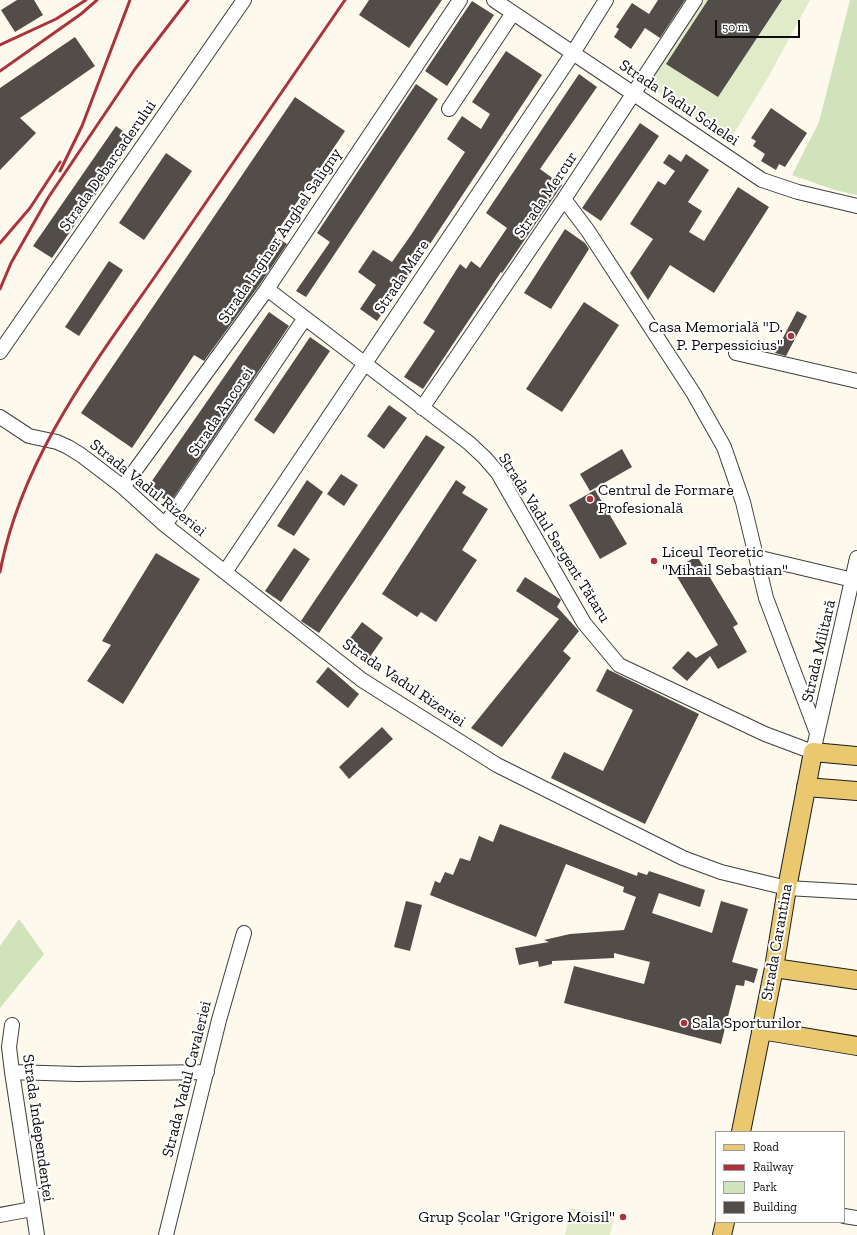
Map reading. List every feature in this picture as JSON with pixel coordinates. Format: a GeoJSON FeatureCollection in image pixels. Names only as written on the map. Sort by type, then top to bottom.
{"type":"FeatureCollection","features":[{"type":"Feature","properties":{"kind":"main road"},"geometry":{"type":"LineString","coordinates":[[813,752],[857,756]]}},
{"type":"Feature","properties":{"kind":"main road","name":"Strada Carantina"},"geometry":{"type":"LineString","coordinates":[[741,1131],[774,968],[787,888],[813,752]]}},
{"type":"Feature","properties":{"kind":"main road"},"geometry":{"type":"LineString","coordinates":[[806,787],[857,791]]}},
{"type":"Feature","properties":{"kind":"main road"},"geometry":{"type":"LineString","coordinates":[[774,968],[857,980]]}},
{"type":"Feature","properties":{"kind":"main road"},"geometry":{"type":"LineString","coordinates":[[761,1030],[857,1046]]}},
{"type":"Feature","properties":{"kind":"main road"},"geometry":{"type":"LineString","coordinates":[[722,1235],[725,1223]]}},
{"type":"Feature","properties":{"kind":"street","name":"Strada Debarcaderului"},"geometry":{"type":"LineString","coordinates":[[0,352],[244,0]]}},
{"type":"Feature","properties":{"kind":"street","name":"Strada Inginer Anghel Saligny"},"geometry":{"type":"LineString","coordinates":[[123,487],[267,289],[460,0]]}},
{"type":"Feature","properties":{"kind":"street","name":"Strada Vadul Schelei"},"geometry":{"type":"LineString","coordinates":[[494,0],[762,180],[798,192],[857,206]]}},
{"type":"Feature","properties":{"kind":"street","name":"Strada Mare"},"geometry":{"type":"LineString","coordinates":[[225,572],[573,53],[606,0]]}},
{"type":"Feature","properties":{"kind":"street","name":"Strada Mercur"},"geometry":{"type":"LineString","coordinates":[[422,408],[564,200],[695,0]]}},
{"type":"Feature","properties":{"kind":"street"},"geometry":{"type":"LineString","coordinates":[[449,109],[514,13]]}},
{"type":"Feature","properties":{"kind":"street"},"geometry":{"type":"LineString","coordinates":[[564,200],[588,231],[694,394],[724,447],[743,502],[766,598],[817,733]]}},
{"type":"Feature","properties":{"kind":"street","name":"Strada Vadul Sergent Tătaru"},"geometry":{"type":"LineString","coordinates":[[267,289],[469,443],[485,458],[498,473],[584,622],[619,665],[765,734],[813,752]]}},
{"type":"Feature","properties":{"kind":"street","name":"Strada Ancorei"},"geometry":{"type":"LineString","coordinates":[[165,525],[305,318]]}},
{"type":"Feature","properties":{"kind":"street"},"geometry":{"type":"LineString","coordinates":[[736,353],[857,381]]}},
{"type":"Feature","properties":{"kind":"street","name":"Strada Vadul Rizeriei"},"geometry":{"type":"LineString","coordinates":[[0,417],[29,436],[57,442],[81,455],[123,487],[165,525],[362,680],[497,765],[683,858],[721,872],[787,888],[857,892]]}},
{"type":"Feature","properties":{"kind":"street"},"geometry":{"type":"LineString","coordinates":[[756,557],[855,581]]}},
{"type":"Feature","properties":{"kind":"street","name":"Strada Militară"},"geometry":{"type":"LineString","coordinates":[[813,752],[855,581],[857,558]]}},
{"type":"Feature","properties":{"kind":"street","name":"Strada Vadul Cavaleriei"},"geometry":{"type":"LineString","coordinates":[[166,1235],[219,1020],[244,933]]}},
{"type":"Feature","properties":{"kind":"street","name":"Strada Independenței"},"geometry":{"type":"LineString","coordinates":[[12,1025],[9,1047],[37,1235]]}},
{"type":"Feature","properties":{"kind":"street"},"geometry":{"type":"LineString","coordinates":[[12,1072],[77,1074],[207,1072]]}},
{"type":"Feature","properties":{"kind":"street"},"geometry":{"type":"LineString","coordinates":[[0,1215],[32,1209]]}},
{"type":"Feature","properties":{"kind":"street"},"geometry":{"type":"LineString","coordinates":[[845,1216],[857,1218]]}},
{"type":"Feature","properties":{"kind":"green space"},"geometry":{"type":"Polygon","coordinates":[[[696,0],[810,0],[770,74],[730,140],[642,81],[696,0]]]}},
{"type":"Feature","properties":{"kind":"green space"},"geometry":{"type":"Polygon","coordinates":[[[850,0],[857,0],[857,195],[835,190],[792,175],[819,122],[850,0]]]}},
{"type":"Feature","properties":{"kind":"green space"},"geometry":{"type":"Polygon","coordinates":[[[19,919],[44,954],[0,1008],[0,946],[19,919]]]}},
{"type":"Feature","properties":{"kind":"green space"},"geometry":{"type":"Polygon","coordinates":[[[571,1208],[614,1217],[610,1235],[565,1235],[571,1208]]]}},
{"type":"Feature","properties":{"kind":"building"},"geometry":{"type":"Polygon","coordinates":[[[17,0],[34,0],[43,15],[15,32],[1,10],[17,0]]]}},
{"type":"Feature","properties":{"kind":"building"},"geometry":{"type":"Polygon","coordinates":[[[369,0],[442,0],[409,48],[359,15],[369,0]]]}},
{"type":"Feature","properties":{"kind":"building"},"geometry":{"type":"Polygon","coordinates":[[[658,0],[685,0],[660,38],[645,28],[631,49],[614,37],[619,29],[616,27],[632,3],[649,14],[658,0]]]}},
{"type":"Feature","properties":{"kind":"building"},"geometry":{"type":"Polygon","coordinates":[[[708,0],[782,0],[718,97],[666,64],[708,0]]]}},
{"type":"Feature","properties":{"kind":"building"},"geometry":{"type":"Polygon","coordinates":[[[472,1],[494,15],[447,86],[425,71],[472,1]]]}},
{"type":"Feature","properties":{"kind":"building"},"geometry":{"type":"Polygon","coordinates":[[[75,37],[95,66],[20,118],[36,133],[0,170],[0,88],[75,37]]]}},
{"type":"Feature","properties":{"kind":"building"},"geometry":{"type":"Polygon","coordinates":[[[506,51],[542,75],[377,321],[360,309],[376,285],[358,272],[373,250],[392,262],[411,235],[465,152],[447,139],[462,116],[481,129],[490,114],[472,102],[506,51]]]}},
{"type":"Feature","properties":{"kind":"building"},"geometry":{"type":"Polygon","coordinates":[[[579,74],[597,87],[540,169],[562,185],[502,273],[501,272],[423,389],[404,377],[435,331],[423,323],[460,264],[466,269],[471,261],[480,268],[507,228],[486,213],[579,74]]]}},
{"type":"Feature","properties":{"kind":"building"},"geometry":{"type":"Polygon","coordinates":[[[416,84],[438,99],[306,297],[296,291],[330,242],[317,233],[416,84]]]}},
{"type":"Feature","properties":{"kind":"building"},"geometry":{"type":"Polygon","coordinates":[[[295,97],[345,131],[274,236],[287,244],[204,361],[194,355],[132,448],[81,413],[295,97]]]}},
{"type":"Feature","properties":{"kind":"building"},"geometry":{"type":"Polygon","coordinates":[[[771,108],[807,133],[785,167],[779,164],[776,170],[761,161],[765,154],[753,146],[756,141],[751,138],[771,108]]]}},
{"type":"Feature","properties":{"kind":"building"},"geometry":{"type":"Polygon","coordinates":[[[640,123],[659,136],[601,221],[582,208],[640,123]]]}},
{"type":"Feature","properties":{"kind":"building"},"geometry":{"type":"Polygon","coordinates":[[[116,126],[134,139],[52,258],[33,246],[116,126]]]}},
{"type":"Feature","properties":{"kind":"building"},"geometry":{"type":"Polygon","coordinates":[[[166,153],[192,171],[144,240],[119,223],[166,153]]]}},
{"type":"Feature","properties":{"kind":"building"},"geometry":{"type":"Polygon","coordinates":[[[669,154],[681,162],[686,154],[709,170],[688,202],[702,211],[689,232],[704,241],[738,187],[769,207],[714,293],[670,265],[648,300],[630,273],[653,239],[630,224],[658,181],[665,185],[675,171],[663,163],[669,154]]]}},
{"type":"Feature","properties":{"kind":"building"},"geometry":{"type":"Polygon","coordinates":[[[565,229],[585,243],[589,249],[551,309],[524,293],[565,229]]]}},
{"type":"Feature","properties":{"kind":"building"},"geometry":{"type":"Polygon","coordinates":[[[109,261],[123,270],[79,336],[65,327],[109,261]]]}},
{"type":"Feature","properties":{"kind":"building"},"geometry":{"type":"Polygon","coordinates":[[[584,302],[619,325],[562,412],[526,389],[584,302]]]}},
{"type":"Feature","properties":{"kind":"building","name":"Casa Memorială \"D. P. Perpessicius\""},"geometry":{"type":"Polygon","coordinates":[[[797,311],[807,316],[786,356],[775,353],[797,311]]]}},
{"type":"Feature","properties":{"kind":"building"},"geometry":{"type":"Polygon","coordinates":[[[269,312],[289,326],[170,503],[147,488],[269,312]]]}},
{"type":"Feature","properties":{"kind":"building"},"geometry":{"type":"Polygon","coordinates":[[[310,337],[330,351],[274,434],[254,420],[310,337]]]}},
{"type":"Feature","properties":{"kind":"building"},"geometry":{"type":"Polygon","coordinates":[[[389,405],[407,418],[384,449],[367,436],[389,405]]]}},
{"type":"Feature","properties":{"kind":"building"},"geometry":{"type":"Polygon","coordinates":[[[426,435],[445,447],[319,633],[301,621],[426,435]]]}},
{"type":"Feature","properties":{"kind":"building"},"geometry":{"type":"Polygon","coordinates":[[[622,449],[632,467],[590,491],[580,474],[622,449]]]}},
{"type":"Feature","properties":{"kind":"building"},"geometry":{"type":"Polygon","coordinates":[[[341,474],[358,485],[344,506],[327,494],[341,474]]]}},
{"type":"Feature","properties":{"kind":"building"},"geometry":{"type":"Polygon","coordinates":[[[307,480],[323,492],[294,536],[277,526],[307,480]]]}},
{"type":"Feature","properties":{"kind":"building"},"geometry":{"type":"Polygon","coordinates":[[[456,480],[466,487],[462,493],[488,509],[462,550],[477,560],[436,622],[421,612],[417,617],[382,594],[456,480]]]}},
{"type":"Feature","properties":{"kind":"building","name":"Centrul de Formare Profesională"},"geometry":{"type":"Polygon","coordinates":[[[595,490],[627,544],[600,559],[569,505],[595,490]]]}},
{"type":"Feature","properties":{"kind":"building"},"geometry":{"type":"Polygon","coordinates":[[[294,548],[310,559],[281,602],[265,591],[294,548]]]}},
{"type":"Feature","properties":{"kind":"building"},"geometry":{"type":"Polygon","coordinates":[[[156,553],[200,579],[123,704],[87,681],[111,645],[102,641],[156,553]]]}},
{"type":"Feature","properties":{"kind":"building"},"geometry":{"type":"Polygon","coordinates":[[[697,556],[738,624],[733,627],[747,652],[718,669],[710,656],[687,681],[672,668],[688,651],[696,658],[718,645],[673,570],[697,556]]]}},
{"type":"Feature","properties":{"kind":"building"},"geometry":{"type":"Polygon","coordinates":[[[525,577],[561,600],[557,607],[579,631],[563,651],[571,658],[502,747],[471,728],[559,619],[516,591],[525,577]]]}},
{"type":"Feature","properties":{"kind":"building"},"geometry":{"type":"Polygon","coordinates":[[[362,622],[383,638],[367,661],[345,645],[362,622]]]}},
{"type":"Feature","properties":{"kind":"building"},"geometry":{"type":"Polygon","coordinates":[[[328,667],[359,694],[348,708],[316,682],[328,667]]]}},
{"type":"Feature","properties":{"kind":"building"},"geometry":{"type":"Polygon","coordinates":[[[607,669],[699,714],[645,824],[551,778],[564,752],[603,771],[633,710],[596,691],[607,669]]]}},
{"type":"Feature","properties":{"kind":"building"},"geometry":{"type":"Polygon","coordinates":[[[382,727],[393,739],[349,779],[339,767],[382,727]]]}},
{"type":"Feature","properties":{"kind":"building"},"geometry":{"type":"Polygon","coordinates":[[[500,824],[637,876],[638,872],[647,875],[649,871],[705,890],[700,907],[659,893],[652,913],[712,933],[721,901],[748,909],[732,962],[758,969],[754,983],[745,980],[744,986],[736,985],[721,1044],[564,1003],[574,966],[644,984],[650,962],[614,953],[614,958],[552,961],[552,964],[539,967],[538,961],[519,965],[515,948],[549,942],[544,940],[570,934],[624,930],[636,897],[623,892],[624,887],[566,864],[536,937],[430,895],[435,881],[440,883],[445,872],[453,875],[460,858],[470,861],[479,836],[493,842],[500,824]]]}},
{"type":"Feature","properties":{"kind":"building"},"geometry":{"type":"Polygon","coordinates":[[[406,901],[422,905],[410,951],[394,947],[406,901]]]}},
{"type":"Feature","properties":{"kind":"railway"},"geometry":{"type":"LineString","coordinates":[[0,45],[56,19],[86,0]]}},
{"type":"Feature","properties":{"kind":"railway"},"geometry":{"type":"LineString","coordinates":[[0,71],[81,14],[97,0]]}},
{"type":"Feature","properties":{"kind":"railway"},"geometry":{"type":"LineString","coordinates":[[60,171],[82,126],[130,0]]}},
{"type":"Feature","properties":{"kind":"railway"},"geometry":{"type":"LineString","coordinates":[[0,289],[11,263],[48,198],[135,69],[188,0]]}},
{"type":"Feature","properties":{"kind":"railway"},"geometry":{"type":"LineString","coordinates":[[0,572],[11,529],[26,487],[44,447],[66,409],[114,334],[345,0]]}},
{"type":"Feature","properties":{"kind":"railway"},"geometry":{"type":"LineString","coordinates":[[0,243],[30,208],[60,162]]}},
{"type":"Feature","properties":{"kind":"place","name":"Casa Memorială \"D. P. Perpessicius\""},"geometry":{"type":"Point","coordinates":[791,336]}},
{"type":"Feature","properties":{"kind":"place","name":"Centrul de Formare Profesională"},"geometry":{"type":"Point","coordinates":[590,499]}},
{"type":"Feature","properties":{"kind":"place","name":"Liceul Teoretic \"Mihail Sebastian\""},"geometry":{"type":"Point","coordinates":[654,561]}},
{"type":"Feature","properties":{"kind":"place","name":"Sala Sporturilor"},"geometry":{"type":"Point","coordinates":[684,1023]}},
{"type":"Feature","properties":{"kind":"place","name":"Grup Școlar \"Grigore Moisil\""},"geometry":{"type":"Point","coordinates":[623,1217]}}]}
